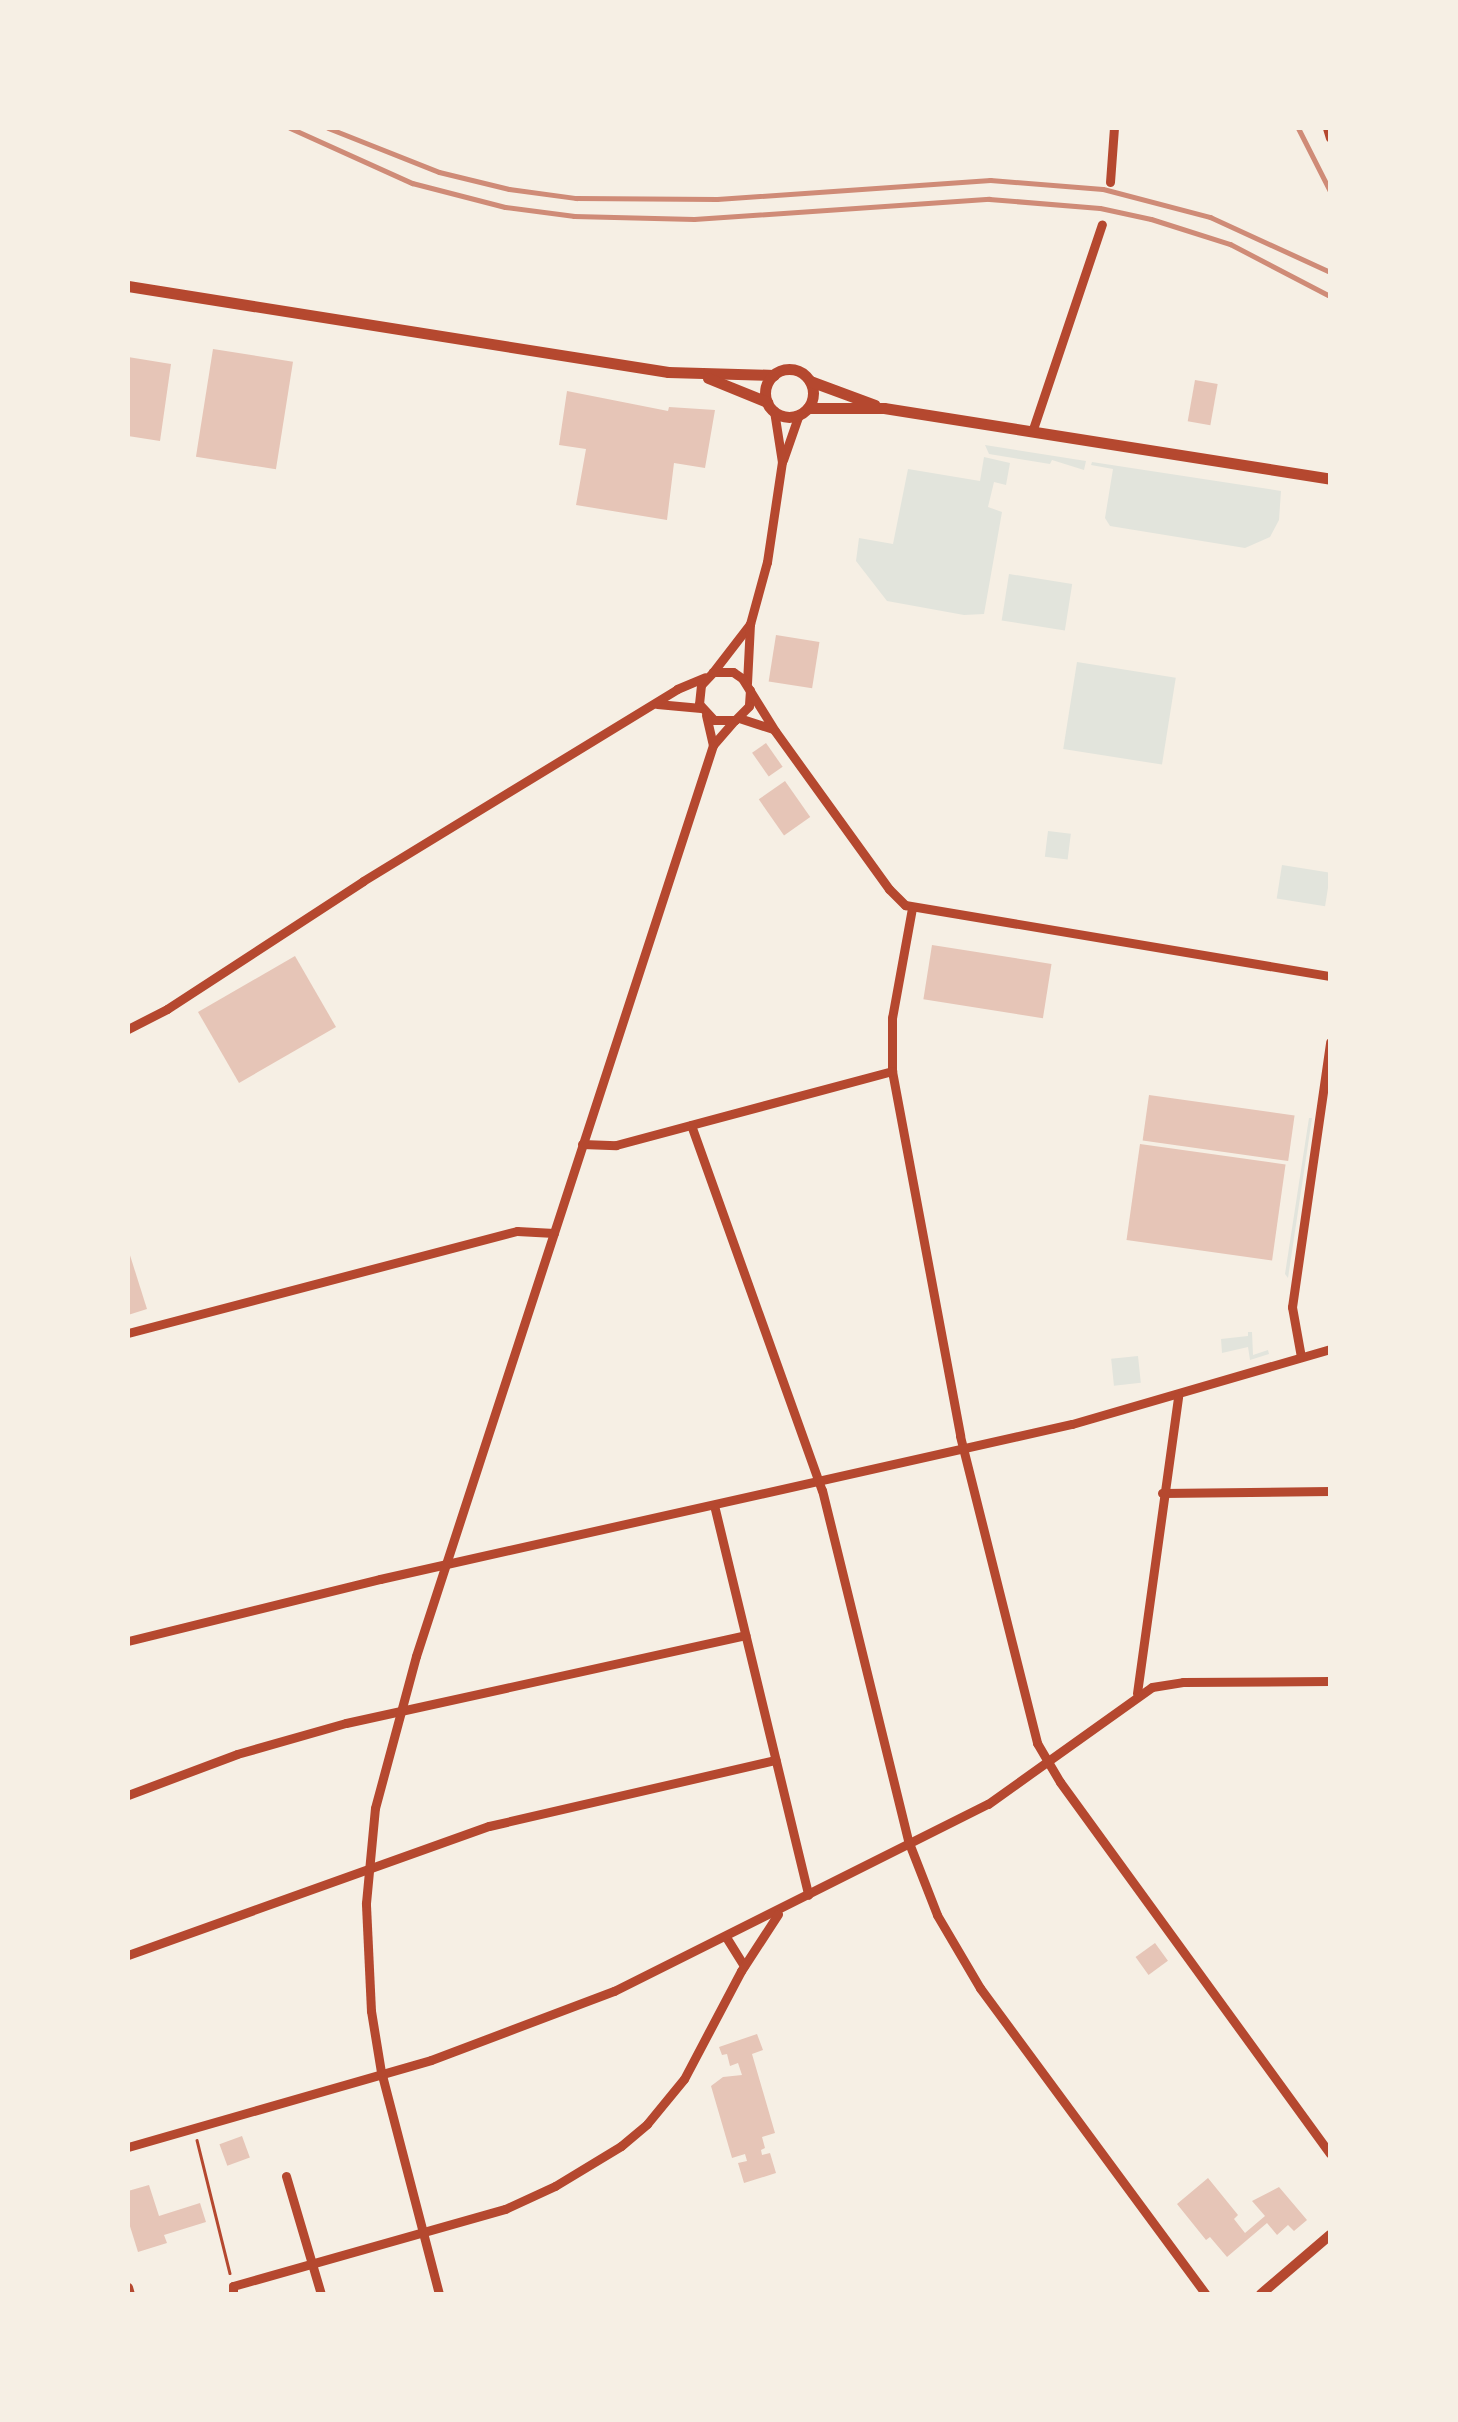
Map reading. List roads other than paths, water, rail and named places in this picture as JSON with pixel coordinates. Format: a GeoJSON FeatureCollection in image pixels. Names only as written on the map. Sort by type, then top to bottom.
{"type":"FeatureCollection","features":[{"type":"Feature","properties":{"kind":"main road"},"geometry":{"type":"LineString","coordinates":[[128,286],[704,376],[774,374],[794,369],[810,381],[884,408],[1330,479]]}},
{"type":"Feature","properties":{"kind":"main road"},"geometry":{"type":"LineString","coordinates":[[770,407],[767,384],[774,374]]}},
{"type":"Feature","properties":{"kind":"main road"},"geometry":{"type":"LineString","coordinates":[[704,376],[789,416],[804,411],[884,408]]}},
{"type":"Feature","properties":{"kind":"main road"},"geometry":{"type":"LineString","coordinates":[[804,411],[813,395],[810,381]]}},
{"type":"Feature","properties":{"kind":"street"},"geometry":{"type":"LineString","coordinates":[[1110,182],[1114,128]]}},
{"type":"Feature","properties":{"kind":"street"},"geometry":{"type":"LineString","coordinates":[[1327,128],[1330,138]]}},
{"type":"Feature","properties":{"kind":"street"},"geometry":{"type":"LineString","coordinates":[[1032,432],[1102,224]]}},
{"type":"Feature","properties":{"kind":"street"},"geometry":{"type":"LineString","coordinates":[[770,407],[782,462]]}},
{"type":"Feature","properties":{"kind":"street"},"geometry":{"type":"LineString","coordinates":[[439,2294],[382,2072],[367,1970],[369,1866],[375,1808],[400,1710],[446,1565],[713,745],[748,706],[750,624],[767,562],[782,462],[804,411]]}},
{"type":"Feature","properties":{"kind":"street"},"geometry":{"type":"LineString","coordinates":[[713,745],[698,694],[750,624]]}},
{"type":"Feature","properties":{"kind":"street"},"geometry":{"type":"LineString","coordinates":[[128,1029],[167,1009],[364,881],[654,704],[710,675],[733,672],[748,686],[888,889],[912,908],[1330,976]]}},
{"type":"Feature","properties":{"kind":"street"},"geometry":{"type":"LineString","coordinates":[[654,704],[704,712],[720,722],[737,719],[775,730]]}},
{"type":"Feature","properties":{"kind":"street"},"geometry":{"type":"LineString","coordinates":[[912,908],[892,1018],[892,1071],[964,1449],[1037,1742],[1048,1765],[1330,2153]]}},
{"type":"Feature","properties":{"kind":"street"},"geometry":{"type":"LineString","coordinates":[[1301,1358],[1292,1307],[1330,1042]]}},
{"type":"Feature","properties":{"kind":"street"},"geometry":{"type":"LineString","coordinates":[[582,1144],[616,1145],[892,1071]]}},
{"type":"Feature","properties":{"kind":"street"},"geometry":{"type":"LineString","coordinates":[[692,1125],[819,1482],[908,1843],[937,1915],[980,1988],[1206,2294]]}},
{"type":"Feature","properties":{"kind":"street"},"geometry":{"type":"LineString","coordinates":[[128,1333],[517,1232],[554,1233]]}},
{"type":"Feature","properties":{"kind":"street"},"geometry":{"type":"LineString","coordinates":[[128,1640],[964,1449],[1178,1397],[1330,1350]]}},
{"type":"Feature","properties":{"kind":"street"},"geometry":{"type":"LineString","coordinates":[[1137,1693],[1178,1397]]}},
{"type":"Feature","properties":{"kind":"street"},"geometry":{"type":"LineString","coordinates":[[1162,1492],[1330,1491]]}},
{"type":"Feature","properties":{"kind":"street"},"geometry":{"type":"LineString","coordinates":[[714,1505],[808,1895]]}},
{"type":"Feature","properties":{"kind":"street"},"geometry":{"type":"LineString","coordinates":[[128,1794],[237,1754],[400,1710],[744,1635]]}},
{"type":"Feature","properties":{"kind":"street"},"geometry":{"type":"LineString","coordinates":[[128,2147],[432,2060],[562,2013],[780,1912],[978,1810],[1048,1765],[1137,1693],[1166,1683],[1330,1681]]}},
{"type":"Feature","properties":{"kind":"street"},"geometry":{"type":"LineString","coordinates":[[128,1955],[369,1866],[524,1816],[776,1760]]}},
{"type":"Feature","properties":{"kind":"street"},"geometry":{"type":"LineString","coordinates":[[233,2290],[504,2208],[555,2186],[648,2124],[694,2064],[744,1966],[780,1912]]}},
{"type":"Feature","properties":{"kind":"street"},"geometry":{"type":"LineString","coordinates":[[726,1937],[744,1966]]}},
{"type":"Feature","properties":{"kind":"street"},"geometry":{"type":"LineString","coordinates":[[286,2176],[320,2294]]}},
{"type":"Feature","properties":{"kind":"street"},"geometry":{"type":"LineString","coordinates":[[1261,2294],[1330,2235]]}},
{"type":"Feature","properties":{"kind":"street"},"geometry":{"type":"LineString","coordinates":[[128,2287],[130,2294]]}},
{"type":"Feature","properties":{"kind":"railway"},"geometry":{"type":"LineString","coordinates":[[290,128],[412,183],[505,207],[574,216],[694,219],[989,199],[1100,208],[1151,219],[1230,244],[1330,296]]}},
{"type":"Feature","properties":{"kind":"railway"},"geometry":{"type":"LineString","coordinates":[[328,128],[439,172],[509,189],[576,198],[717,199],[990,180],[1103,189],[1210,217],[1330,272]]}},
{"type":"Feature","properties":{"kind":"railway"},"geometry":{"type":"LineString","coordinates":[[1298,128],[1330,191]]}}]}
